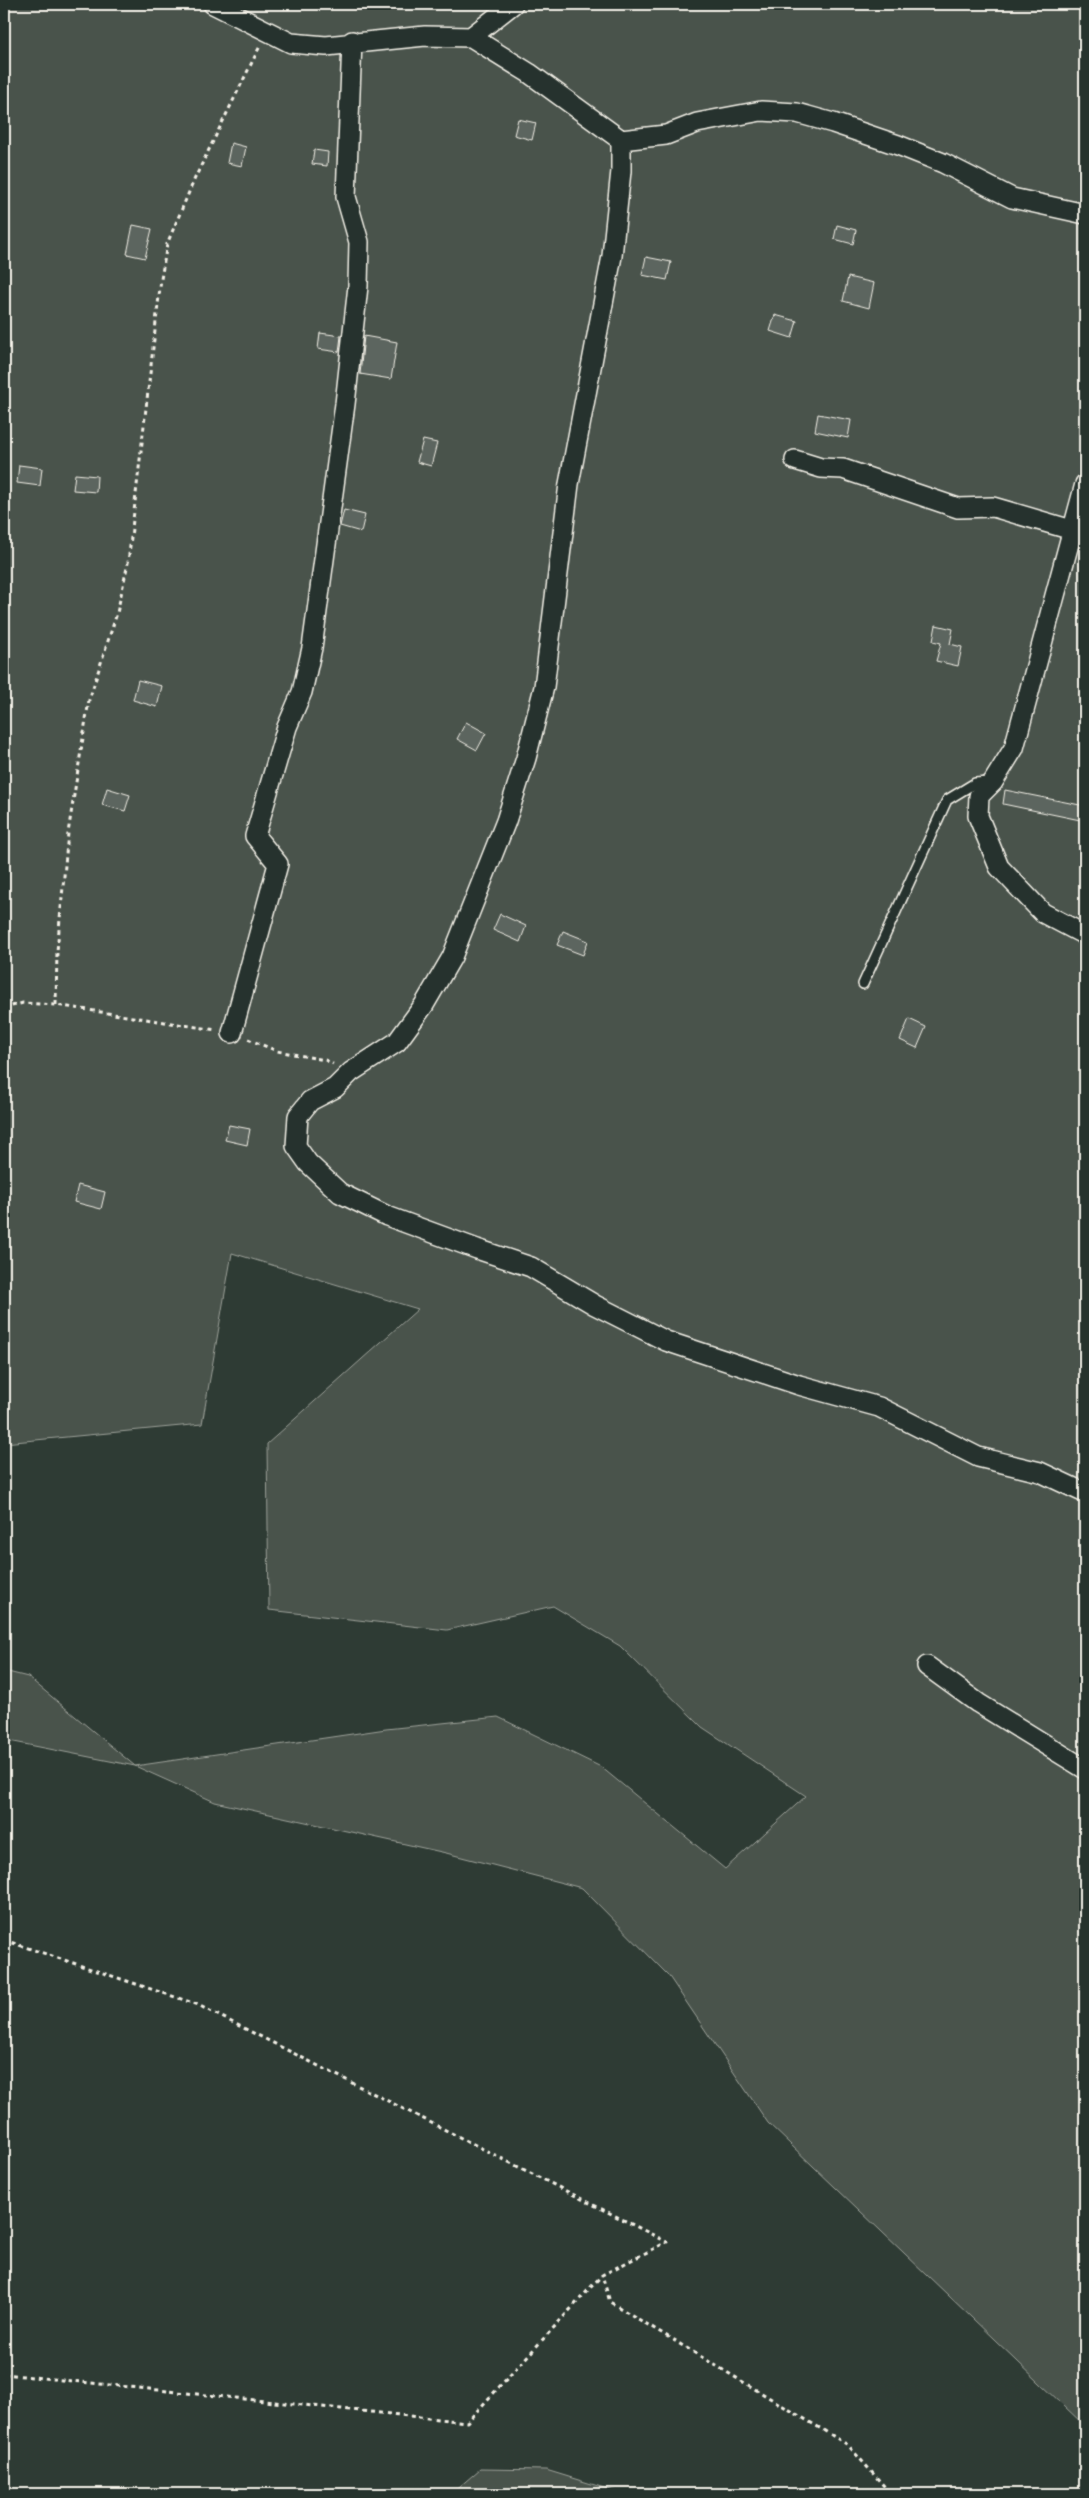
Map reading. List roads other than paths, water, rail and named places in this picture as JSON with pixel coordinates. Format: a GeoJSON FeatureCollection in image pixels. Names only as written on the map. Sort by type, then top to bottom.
{"type":"FeatureCollection","features":[{"type":"Feature","properties":{"kind":"street"},"geometry":{"type":"LineString","coordinates":[[213,4],[291,43],[326,46],[425,36],[471,37],[529,73],[621,140],[666,135],[697,123],[761,111],[797,113],[833,123],[898,146],[943,164],[1012,198],[1085,214]]}},
{"type":"Feature","properties":{"kind":"street"},"geometry":{"type":"LineString","coordinates":[[471,37],[513,4]]}},
{"type":"Feature","properties":{"kind":"street"},"geometry":{"type":"LineString","coordinates":[[232,1033],[278,864],[255,836],[287,727],[302,692],[312,648],[345,404],[354,324],[359,242],[346,197],[352,42]]}},
{"type":"Feature","properties":{"kind":"street"},"geometry":{"type":"LineString","coordinates":[[621,140],[621,171],[612,256],[570,484],[544,687],[526,758],[506,821],[452,957],[424,1004],[397,1042],[351,1072],[335,1088],[310,1101],[298,1116],[296,1146],[308,1163],[340,1193],[386,1216],[531,1267],[595,1305],[666,1341],[799,1385],[879,1407],[978,1457],[1040,1472],[1085,1492]]}},
{"type":"Feature","properties":{"kind":"street"},"geometry":{"type":"LineString","coordinates":[[794,460],[821,468],[843,469],[958,508],[993,507],[1072,530]]}},
{"type":"Feature","properties":{"kind":"street"},"geometry":{"type":"LineString","coordinates":[[1085,484],[1014,748],[993,782],[978,796],[978,816],[999,867],[1043,913],[1085,935]]}},
{"type":"Feature","properties":{"kind":"street"},"geometry":{"type":"LineString","coordinates":[[927,1666],[978,1703],[1085,1769]]}},
{"type":"Feature","properties":{"kind":"lane"},"geometry":{"type":"LineString","coordinates":[[864,984],[947,800],[975,783],[993,782]]}}]}
